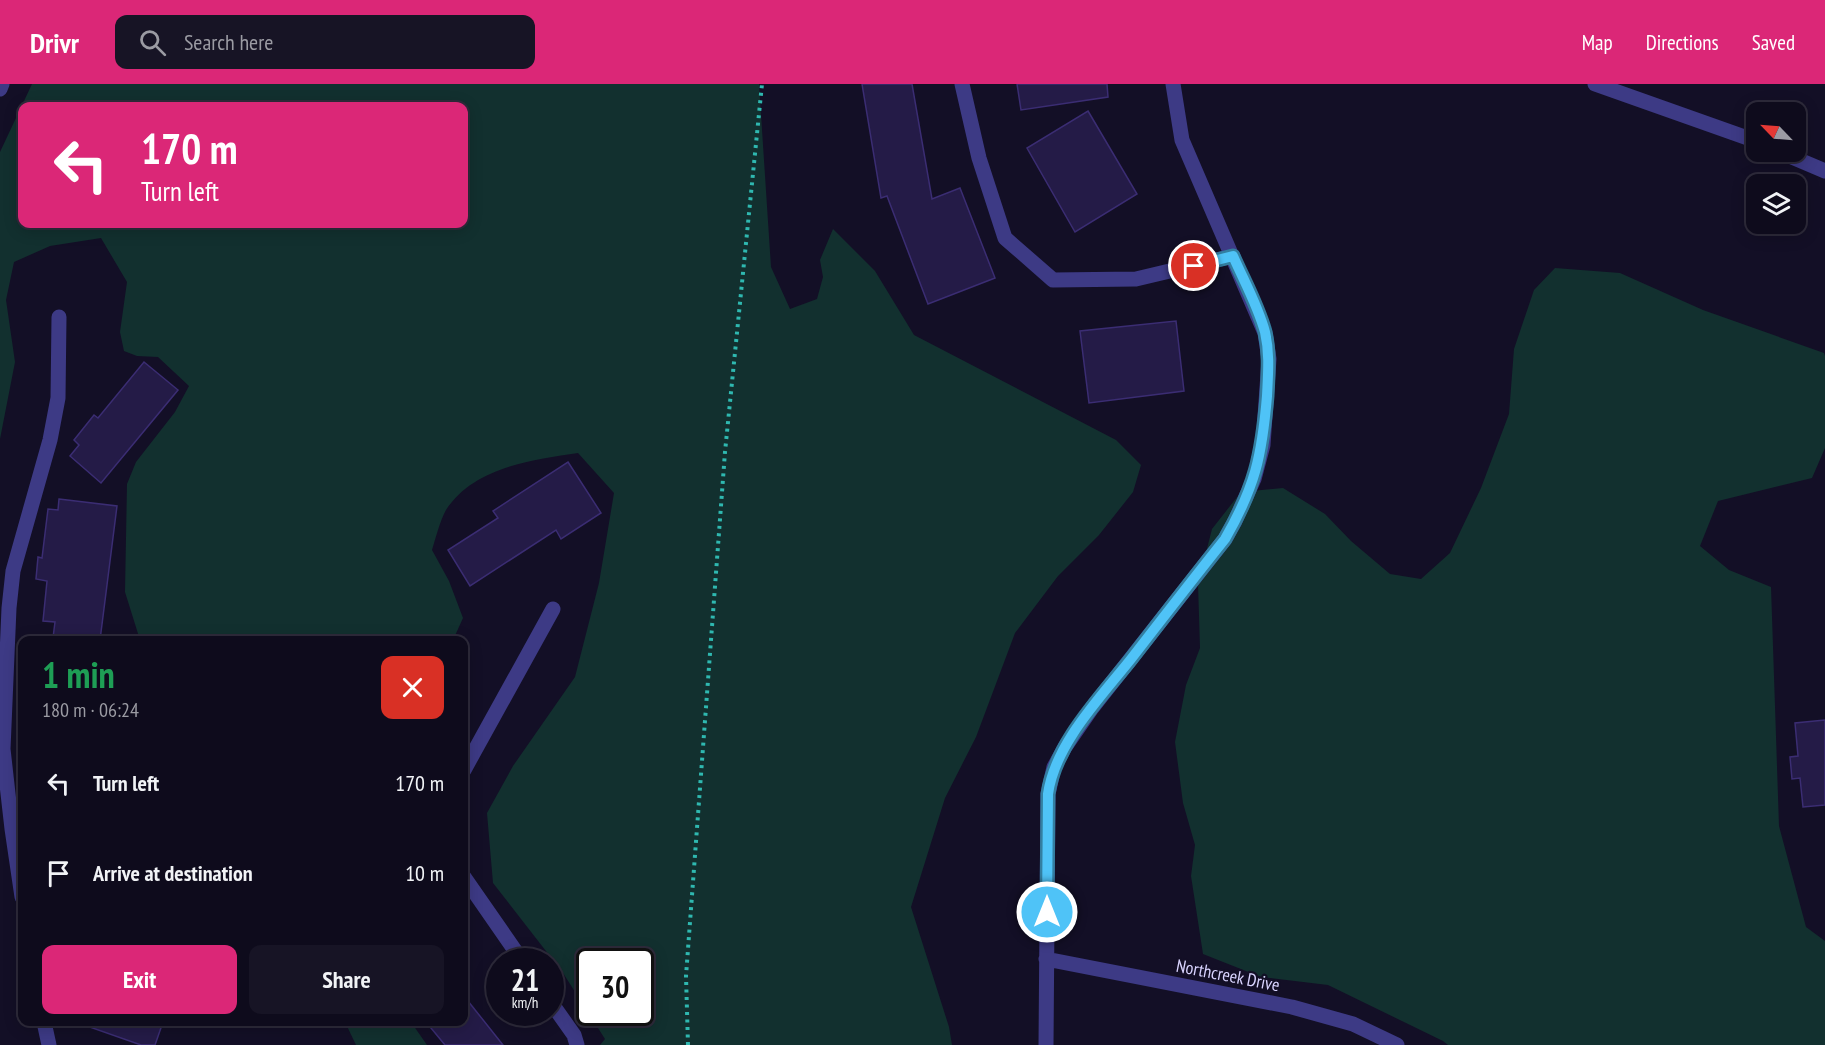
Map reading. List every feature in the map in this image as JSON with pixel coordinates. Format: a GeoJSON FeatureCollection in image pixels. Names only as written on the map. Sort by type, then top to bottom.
{"type":"FeatureCollection","features":[{"type":"Feature","properties":{"kind":"street"},"geometry":{"type":"LineString","coordinates":[[0,89],[2,84]]}},
{"type":"Feature","properties":{"kind":"street"},"geometry":{"type":"LineString","coordinates":[[962,84],[979,158],[1005,238],[1053,280],[1136,279],[1233,256]]}},
{"type":"Feature","properties":{"kind":"street"},"geometry":{"type":"LineString","coordinates":[[1046,1045],[1048,794],[1054,767],[1092,708],[1225,539],[1241,508],[1263,445],[1269,359],[1261,322],[1182,140],[1173,84]]}},
{"type":"Feature","properties":{"kind":"street"},"geometry":{"type":"LineString","coordinates":[[1595,84],[1746,137]]}},
{"type":"Feature","properties":{"kind":"street"},"geometry":{"type":"LineString","coordinates":[[1804,162],[1825,171]]}},
{"type":"Feature","properties":{"kind":"street"},"geometry":{"type":"LineString","coordinates":[[18,880],[6,831],[3,749],[9,608],[13,571],[50,440],[58,398],[59,317]]}},
{"type":"Feature","properties":{"kind":"street"},"geometry":{"type":"LineString","coordinates":[[468,763],[553,609]]}},
{"type":"Feature","properties":{"kind":"street"},"geometry":{"type":"LineString","coordinates":[[468,883],[513,948]]}},
{"type":"Feature","properties":{"kind":"street","name":"Northcreek Drive"},"geometry":{"type":"LineString","coordinates":[[1046,959],[1292,1007],[1353,1024],[1397,1045]]}},
{"type":"Feature","properties":{"kind":"street"},"geometry":{"type":"LineString","coordinates":[[564,1020],[574,1035],[577,1045]]}},
{"type":"Feature","properties":{"kind":"street"},"geometry":{"type":"LineString","coordinates":[[45,1026],[49,1045]]}},
{"type":"Feature","properties":{"kind":"path"},"geometry":{"type":"LineString","coordinates":[[688,1045],[686,976],[725,452],[762,84]]}},
{"type":"Feature","properties":{"kind":"green space"},"geometry":{"type":"Polygon","coordinates":[[[32,84],[759,84],[771,267],[790,309],[817,299],[823,277],[820,260],[833,229],[875,271],[914,335],[1116,440],[1141,465],[1133,492],[1099,535],[1058,576],[1015,633],[976,737],[945,798],[911,907],[949,1027],[952,1045],[600,1045],[605,1039],[597,1026],[654,1026],[654,948],[576,948],[576,993],[564,975],[564,948],[544,948],[493,883],[487,813],[513,766],[575,677],[599,583],[614,493],[578,453],[523,463],[488,475],[458,495],[446,510],[432,550],[449,581],[463,618],[455,636],[139,636],[125,592],[127,484],[136,462],[175,412],[189,386],[158,357],[137,356],[124,351],[120,332],[127,282],[101,238],[50,246],[14,262],[6,300],[15,362],[0,439],[0,152],[18,114],[18,228],[468,228],[468,102],[24,102],[32,84]]]}},
{"type":"Feature","properties":{"kind":"green space"},"geometry":{"type":"Polygon","coordinates":[[[1555,268],[1620,273],[1703,310],[1824,353],[1825,448],[1812,478],[1718,501],[1700,546],[1729,570],[1771,587],[1779,826],[1806,927],[1825,941],[1825,1045],[1448,1045],[1328,985],[1261,977],[1203,954],[1191,876],[1195,845],[1183,803],[1175,742],[1186,685],[1200,648],[1198,584],[1212,529],[1241,492],[1283,488],[1325,514],[1351,541],[1390,574],[1421,579],[1450,553],[1481,488],[1509,414],[1514,349],[1534,290],[1555,268]]]}},
{"type":"Feature","properties":{"kind":"green space"},"geometry":{"type":"Polygon","coordinates":[[[347,1026],[414,1026],[427,1045],[356,1045],[347,1026]]]}},
{"type":"Feature","properties":{"kind":"building"},"geometry":{"type":"Polygon","coordinates":[[[862,84],[912,84],[932,199],[960,188],[995,278],[928,304],[887,196],[881,198],[862,84]]]}},
{"type":"Feature","properties":{"kind":"building"},"geometry":{"type":"Polygon","coordinates":[[[1017,84],[1107,84],[1108,97],[1021,110],[1017,84]]]}},
{"type":"Feature","properties":{"kind":"building"},"geometry":{"type":"Polygon","coordinates":[[[1088,111],[1137,194],[1075,232],[1027,148],[1088,111]]]}},
{"type":"Feature","properties":{"kind":"building"},"geometry":{"type":"Polygon","coordinates":[[[1176,321],[1184,391],[1089,403],[1080,331],[1176,321]]]}},
{"type":"Feature","properties":{"kind":"building"},"geometry":{"type":"Polygon","coordinates":[[[144,362],[178,390],[101,483],[70,456],[79,445],[74,440],[94,415],[98,418],[144,362]]]}},
{"type":"Feature","properties":{"kind":"building"},"geometry":{"type":"Polygon","coordinates":[[[568,462],[601,513],[561,539],[556,530],[470,586],[448,550],[498,518],[493,511],[568,462]]]}},
{"type":"Feature","properties":{"kind":"building"},"geometry":{"type":"Polygon","coordinates":[[[59,499],[117,506],[101,636],[53,636],[55,622],[43,621],[47,581],[36,579],[38,557],[42,558],[48,509],[58,510],[59,499]]]}},
{"type":"Feature","properties":{"kind":"building"},"geometry":{"type":"Polygon","coordinates":[[[1825,720],[1825,805],[1803,807],[1800,778],[1792,779],[1790,757],[1798,756],[1795,723],[1825,720]]]}},
{"type":"Feature","properties":{"kind":"building"},"geometry":{"type":"Polygon","coordinates":[[[468,1001],[503,1045],[445,1045],[429,1026],[468,1026],[468,1001]]]}},
{"type":"Feature","properties":{"kind":"building"},"geometry":{"type":"Polygon","coordinates":[[[87,1026],[162,1026],[155,1045],[141,1045],[87,1026]]]}},
{"type":"Feature","properties":{"kind":"route"},"geometry":{"type":"LineString","coordinates":[[1047,912],[1048,794],[1058,757],[1092,708],[1225,539],[1254,479],[1263,445],[1269,359],[1265,333],[1257,312],[1233,256],[1194,266]]}}]}
